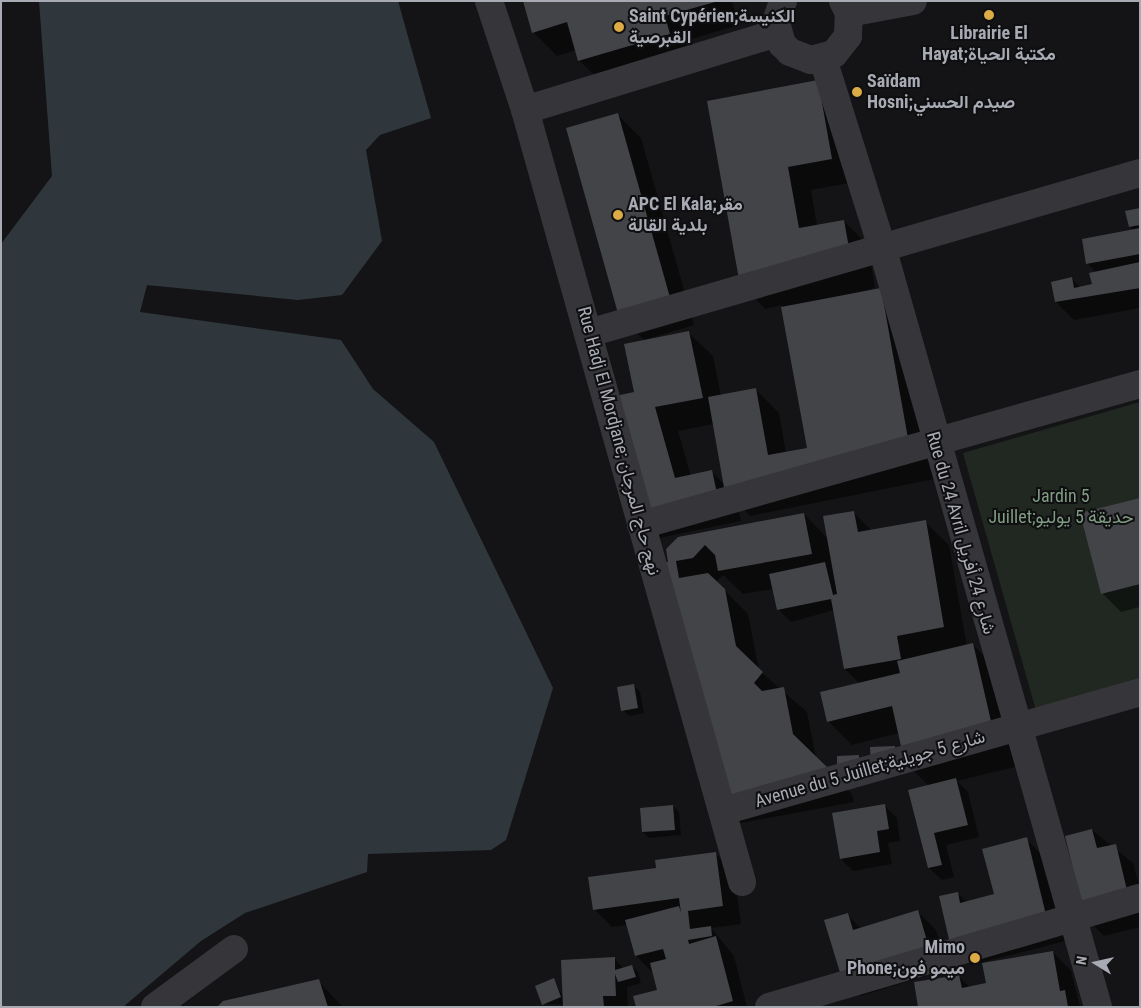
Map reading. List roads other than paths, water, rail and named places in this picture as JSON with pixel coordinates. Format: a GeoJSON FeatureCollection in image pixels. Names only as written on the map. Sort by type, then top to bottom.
{"type":"FeatureCollection","features":[{"type":"Feature","properties":{"kind":"street","name":"Rue Hadj El Mordjane; نهج حاج المرجان"},"geometry":{"type":"LineString","coordinates":[[489,1],[525,110],[742,882]]}},
{"type":"Feature","properties":{"kind":"street"},"geometry":{"type":"LineString","coordinates":[[783,1],[776,22],[778,33],[790,52],[812,60],[823,59],[848,36],[846,7],[913,1]]}},
{"type":"Feature","properties":{"kind":"street"},"geometry":{"type":"LineString","coordinates":[[525,110],[778,33]]}},
{"type":"Feature","properties":{"kind":"street","name":"Rue du 24 Avril شارع 24 أفريل"},"geometry":{"type":"LineString","coordinates":[[823,59],[882,247],[934,440],[1098,1007]]}},
{"type":"Feature","properties":{"kind":"street"},"geometry":{"type":"LineString","coordinates":[[589,333],[1140,173]]}},
{"type":"Feature","properties":{"kind":"street"},"geometry":{"type":"LineString","coordinates":[[641,525],[934,440],[1140,384]]}},
{"type":"Feature","properties":{"kind":"street","name":"Avenue du 5 Juillet;شارع 5 جويلية"},"geometry":{"type":"LineString","coordinates":[[723,812],[1140,692]]}},
{"type":"Feature","properties":{"kind":"street"},"geometry":{"type":"LineString","coordinates":[[774,1006],[1140,898]]}},
{"type":"Feature","properties":{"kind":"street"},"geometry":{"type":"LineString","coordinates":[[155,1007],[234,949]]}},
{"type":"Feature","properties":{"kind":"place","name":"Librairie El Hayat;مكتبة الحياة"},"geometry":{"type":"Point","coordinates":[989,15]}},
{"type":"Feature","properties":{"kind":"place","name":"Saint Cypérien;الكنيسة القبرصية"},"geometry":{"type":"Point","coordinates":[619,27]}},
{"type":"Feature","properties":{"kind":"place","name":"Saïdam Hosni;صيدم الحسني"},"geometry":{"type":"Point","coordinates":[857,92]}},
{"type":"Feature","properties":{"kind":"place","name":"APC El Kala;مقر بلدية القالة"},"geometry":{"type":"Point","coordinates":[618,215]}},
{"type":"Feature","properties":{"kind":"place","name":"Mimo Phone;ميمو فون"},"geometry":{"type":"Point","coordinates":[975,958]}},
{"type":"Feature","properties":{"kind":"park label","name":"Jardin 5 Juillet;حديقة 5 يوليو"},"geometry":{"type":"Point","coordinates":[1061,507]}}]}
